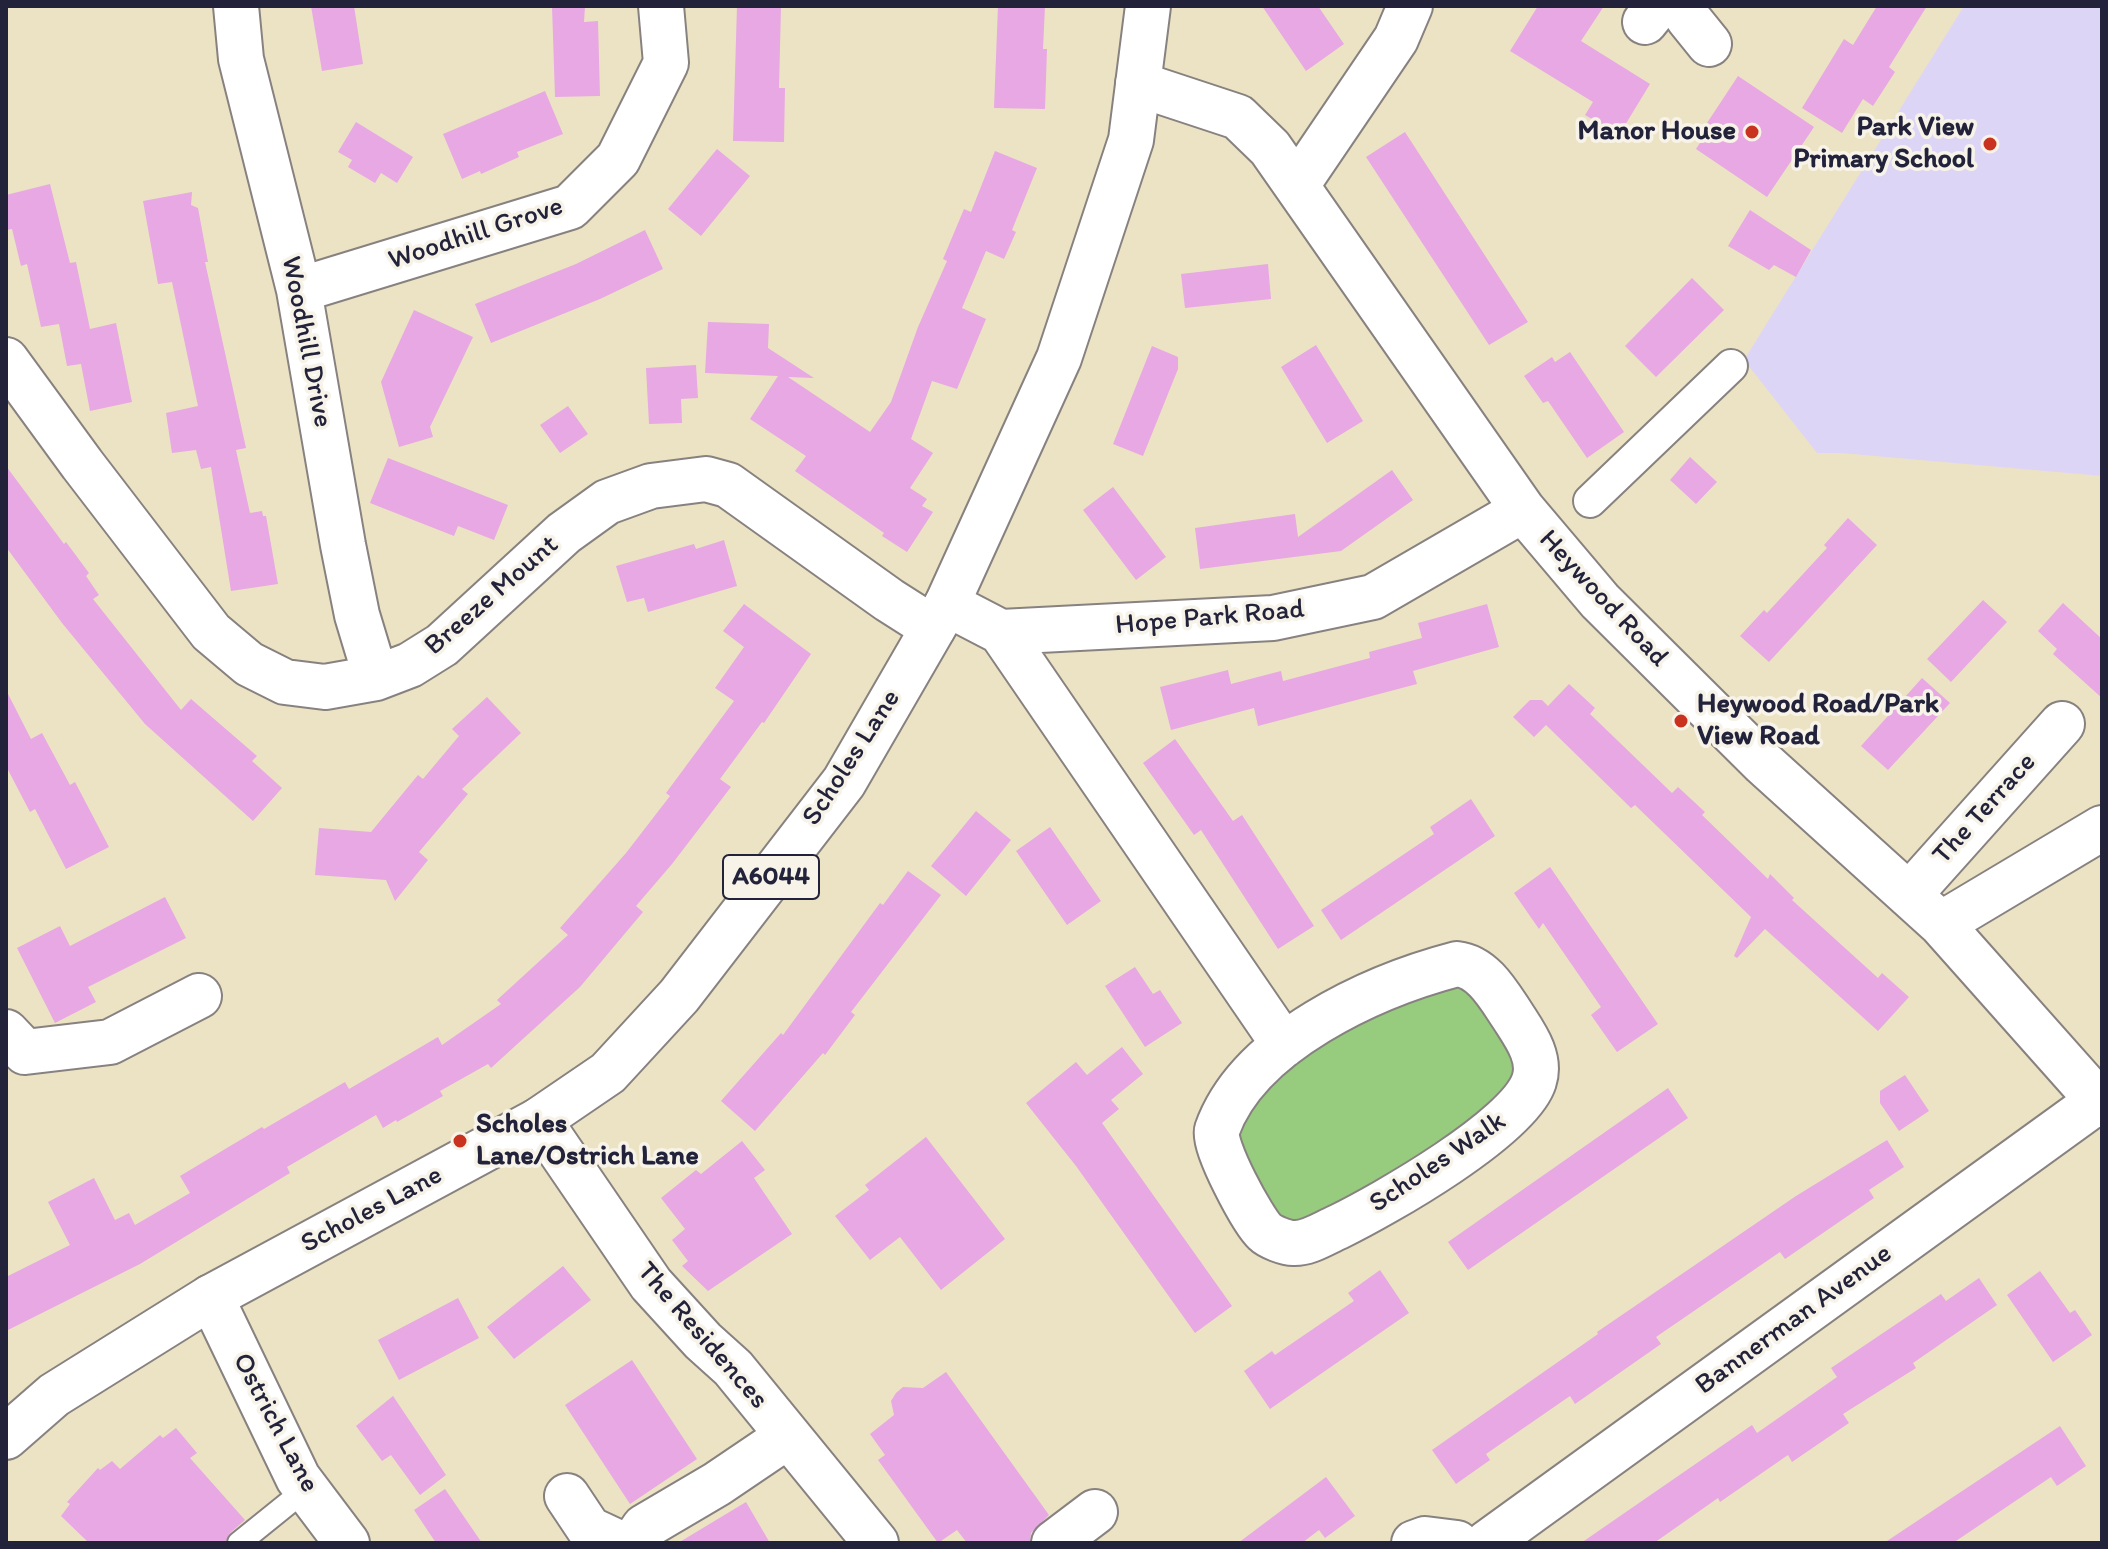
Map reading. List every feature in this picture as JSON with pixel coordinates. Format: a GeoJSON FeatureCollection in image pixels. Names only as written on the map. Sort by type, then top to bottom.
{"type":"FeatureCollection","features":[{"type":"Feature","properties":{"kind":"street","name":"Woodhill Drive"},"geometry":{"type":"LineString","coordinates":[[236,6],[241,59],[299,290],[343,545],[357,615],[376,678]]}},
{"type":"Feature","properties":{"kind":"street","name":"Woodhill Grove"},"geometry":{"type":"LineString","coordinates":[[299,290],[570,207],[618,159],[666,63],[661,6]]}},
{"type":"Feature","properties":{"kind":"street","name":"Scholes Lane"},"geometry":{"type":"LineString","coordinates":[[6,1437],[54,1395],[211,1297],[539,1120],[608,1073],[679,996],[963,621],[1059,358],[1131,140],[1148,6]]}},
{"type":"Feature","properties":{"kind":"street"},"geometry":{"type":"LineString","coordinates":[[1297,185],[1396,39],[1410,6]]}},
{"type":"Feature","properties":{"kind":"street"},"geometry":{"type":"LineString","coordinates":[[1685,6],[1688,18],[1709,44]]}},
{"type":"Feature","properties":{"kind":"street","name":"Heywood Road"},"geometry":{"type":"LineString","coordinates":[[1138,84],[1238,117],[1270,148],[1557,516],[1600,601],[1763,763],[1941,924],[2101,1101]]}},
{"type":"Feature","properties":{"kind":"street","name":"Breeze Mount"},"geometry":{"type":"LineString","coordinates":[[6,360],[211,632],[249,664],[285,682],[325,687],[376,678],[410,665],[442,645],[564,533],[607,502],[651,486],[706,479],[728,485],[889,600],[963,621]]}},
{"type":"Feature","properties":{"kind":"street"},"geometry":{"type":"LineString","coordinates":[[1557,516],[1731,366]]}},
{"type":"Feature","properties":{"kind":"street","name":"Hope Park Road"},"geometry":{"type":"LineString","coordinates":[[963,621],[1273,618],[1373,597],[1557,516]]}},
{"type":"Feature","properties":{"kind":"street"},"geometry":{"type":"LineString","coordinates":[[963,621],[1284,1045]]}},
{"type":"Feature","properties":{"kind":"street","name":"The Terrace"},"geometry":{"type":"LineString","coordinates":[[1909,895],[2062,724]]}},
{"type":"Feature","properties":{"kind":"street"},"geometry":{"type":"LineString","coordinates":[[1941,924],[2102,828]]}},
{"type":"Feature","properties":{"kind":"street","name":"Scholes Walk"},"geometry":{"type":"LineString","coordinates":[[1457,964],[1472,966],[1502,1000],[1533,1051],[1535,1081],[1526,1097],[1500,1124],[1383,1205],[1307,1241],[1291,1244],[1265,1232],[1223,1160],[1215,1133],[1239,1089],[1284,1045],[1346,1007],[1413,976],[1457,964]]}},
{"type":"Feature","properties":{"kind":"street"},"geometry":{"type":"LineString","coordinates":[[6,1032],[25,1052],[110,1042],[199,996]]}},
{"type":"Feature","properties":{"kind":"street","name":"Bannerman Avenue"},"geometry":{"type":"LineString","coordinates":[[1487,1543],[2101,1101]]}},
{"type":"Feature","properties":{"kind":"street","name":"The Residences"},"geometry":{"type":"LineString","coordinates":[[539,1120],[651,1284],[703,1341],[733,1368],[876,1543]]}},
{"type":"Feature","properties":{"kind":"street","name":"Ostrich Lane"},"geometry":{"type":"LineString","coordinates":[[211,1297],[298,1478],[347,1543]]}},
{"type":"Feature","properties":{"kind":"street"},"geometry":{"type":"LineString","coordinates":[[633,1543],[644,1527],[717,1484],[788,1436]]}},
{"type":"Feature","properties":{"kind":"street"},"geometry":{"type":"LineString","coordinates":[[567,1496],[589,1529],[619,1543]]}},
{"type":"Feature","properties":{"kind":"street"},"geometry":{"type":"LineString","coordinates":[[1054,1543],[1095,1512]]}},
{"type":"Feature","properties":{"kind":"street"},"geometry":{"type":"LineString","coordinates":[[1414,1543],[1425,1539],[1457,1543]]}},
{"type":"Feature","properties":{"kind":"lane"},"geometry":{"type":"LineString","coordinates":[[239,1543],[306,1489]]}},
{"type":"Feature","properties":{"kind":"shaded area","name":"Park View Primary School"},"geometry":{"type":"Polygon","coordinates":[[[1964,6],[2102,6],[2102,476],[1817,453],[1744,360],[1964,6]]]}},
{"type":"Feature","properties":{"kind":"green space"},"geometry":{"type":"Polygon","coordinates":[[[1446,973],[1497,1018],[1514,1065],[1513,1081],[1479,1119],[1304,1228],[1285,1228],[1236,1168],[1232,1114],[1308,1042],[1446,973]]]}},
{"type":"Feature","properties":{"kind":"building"},"geometry":{"type":"Polygon","coordinates":[[[311,6],[354,6],[363,64],[322,71],[311,6]]]}},
{"type":"Feature","properties":{"kind":"building"},"geometry":{"type":"Polygon","coordinates":[[[552,6],[585,6],[584,22],[598,21],[600,96],[555,97],[552,6]]]}},
{"type":"Feature","properties":{"kind":"building"},"geometry":{"type":"Polygon","coordinates":[[[737,6],[781,6],[779,88],[785,88],[784,142],[733,141],[737,6]]]}},
{"type":"Feature","properties":{"kind":"building"},"geometry":{"type":"Polygon","coordinates":[[[998,6],[1045,6],[1045,109],[994,108],[998,6]]]}},
{"type":"Feature","properties":{"kind":"building"},"geometry":{"type":"Polygon","coordinates":[[[1262,6],[1318,6],[1344,44],[1306,71],[1262,6]]]}},
{"type":"Feature","properties":{"kind":"building"},"geometry":{"type":"Polygon","coordinates":[[[1538,6],[1604,6],[1581,41],[1650,84],[1619,135],[1585,115],[1593,102],[1510,51],[1538,6]]]}},
{"type":"Feature","properties":{"kind":"building"},"geometry":{"type":"Polygon","coordinates":[[[1877,6],[1927,6],[1889,67],[1895,72],[1873,106],[1863,99],[1842,133],[1802,108],[1844,39],[1853,45],[1877,6]]]}},
{"type":"Feature","properties":{"kind":"building","name":"Manor House"},"geometry":{"type":"Polygon","coordinates":[[[1738,76],[1814,127],[1767,197],[1696,149],[1711,126],[1707,123],[1738,76]]]}},
{"type":"Feature","properties":{"kind":"building"},"geometry":{"type":"Polygon","coordinates":[[[545,91],[563,134],[517,152],[519,157],[481,174],[480,171],[462,179],[443,134],[545,91]]]}},
{"type":"Feature","properties":{"kind":"building"},"geometry":{"type":"Polygon","coordinates":[[[356,122],[413,157],[397,183],[381,173],[375,183],[348,167],[352,160],[338,152],[356,122]]]}},
{"type":"Feature","properties":{"kind":"building"},"geometry":{"type":"Polygon","coordinates":[[[1405,132],[1528,322],[1489,345],[1366,157],[1405,132]]]}},
{"type":"Feature","properties":{"kind":"building"},"geometry":{"type":"Polygon","coordinates":[[[717,149],[750,176],[701,236],[668,209],[717,149]]]}},
{"type":"Feature","properties":{"kind":"building"},"geometry":{"type":"Polygon","coordinates":[[[995,151],[1037,168],[1004,259],[986,251],[962,308],[986,319],[957,389],[932,381],[911,439],[933,453],[910,488],[927,499],[922,506],[933,512],[907,552],[795,471],[806,456],[750,419],[778,376],[705,373],[708,322],[769,324],[768,348],[814,378],[788,377],[870,432],[891,402],[918,327],[947,261],[943,259],[964,209],[971,212],[995,151]]]}},
{"type":"Feature","properties":{"kind":"building"},"geometry":{"type":"Polygon","coordinates":[[[50,184],[70,263],[76,262],[90,329],[116,323],[132,402],[90,411],[81,364],[67,366],[59,324],[41,327],[27,264],[21,266],[12,229],[6,230],[6,195],[50,184]]]}},
{"type":"Feature","properties":{"kind":"building"},"geometry":{"type":"Polygon","coordinates":[[[192,192],[191,205],[198,208],[208,262],[205,262],[246,448],[236,450],[250,513],[262,511],[266,516],[278,584],[231,591],[211,467],[201,469],[196,450],[172,453],[166,413],[198,406],[172,282],[158,284],[143,201],[192,192]]]}},
{"type":"Feature","properties":{"kind":"building"},"geometry":{"type":"Polygon","coordinates":[[[1750,210],[1811,250],[1796,277],[1774,265],[1769,270],[1728,246],[1750,210]]]}},
{"type":"Feature","properties":{"kind":"building"},"geometry":{"type":"Polygon","coordinates":[[[645,230],[663,269],[600,299],[491,343],[475,304],[576,264],[645,230]]]}},
{"type":"Feature","properties":{"kind":"building"},"geometry":{"type":"Polygon","coordinates":[[[1268,264],[1271,299],[1185,308],[1181,274],[1268,264]]]}},
{"type":"Feature","properties":{"kind":"building"},"geometry":{"type":"Polygon","coordinates":[[[1692,278],[1724,310],[1656,377],[1625,346],[1692,278]]]}},
{"type":"Feature","properties":{"kind":"building"},"geometry":{"type":"Polygon","coordinates":[[[414,310],[473,337],[430,427],[433,437],[399,447],[381,382],[414,310]]]}},
{"type":"Feature","properties":{"kind":"building"},"geometry":{"type":"Polygon","coordinates":[[[1316,345],[1363,421],[1327,443],[1281,367],[1316,345]]]}},
{"type":"Feature","properties":{"kind":"building"},"geometry":{"type":"Polygon","coordinates":[[[1152,346],[1178,357],[1178,369],[1143,456],[1113,444],[1152,346]]]}},
{"type":"Feature","properties":{"kind":"building"},"geometry":{"type":"Polygon","coordinates":[[[1570,352],[1624,432],[1587,458],[1548,401],[1543,403],[1524,376],[1552,357],[1555,362],[1570,352]]]}},
{"type":"Feature","properties":{"kind":"building"},"geometry":{"type":"Polygon","coordinates":[[[696,365],[698,398],[681,399],[682,423],[649,424],[646,368],[696,365]]]}},
{"type":"Feature","properties":{"kind":"building"},"geometry":{"type":"Polygon","coordinates":[[[568,406],[588,434],[560,453],[540,425],[568,406]]]}},
{"type":"Feature","properties":{"kind":"building"},"geometry":{"type":"Polygon","coordinates":[[[1690,457],[1717,482],[1696,504],[1670,480],[1690,457]]]}},
{"type":"Feature","properties":{"kind":"building"},"geometry":{"type":"Polygon","coordinates":[[[388,458],[508,505],[494,540],[458,526],[454,536],[370,503],[388,458]]]}},
{"type":"Feature","properties":{"kind":"building"},"geometry":{"type":"Polygon","coordinates":[[[6,466],[89,573],[86,576],[99,595],[93,599],[181,710],[191,699],[257,756],[252,761],[282,788],[253,821],[145,724],[62,623],[6,547],[6,466]]]}},
{"type":"Feature","properties":{"kind":"building"},"geometry":{"type":"Polygon","coordinates":[[[1392,470],[1413,500],[1341,551],[1200,569],[1195,528],[1295,514],[1298,537],[1392,470]]]}},
{"type":"Feature","properties":{"kind":"building"},"geometry":{"type":"Polygon","coordinates":[[[1113,487],[1166,557],[1136,580],[1083,510],[1113,487]]]}},
{"type":"Feature","properties":{"kind":"building"},"geometry":{"type":"Polygon","coordinates":[[[1848,518],[1877,545],[1769,662],[1740,636],[1764,610],[1767,613],[1827,548],[1824,545],[1848,518]]]}},
{"type":"Feature","properties":{"kind":"building"},"geometry":{"type":"Polygon","coordinates":[[[724,540],[737,586],[648,612],[644,598],[627,602],[616,566],[694,544],[696,549],[724,540]]]}},
{"type":"Feature","properties":{"kind":"building"},"geometry":{"type":"Polygon","coordinates":[[[1983,600],[2007,622],[1951,682],[1927,659],[1983,600]]]}},
{"type":"Feature","properties":{"kind":"building"},"geometry":{"type":"Polygon","coordinates":[[[2063,603],[2102,639],[2102,698],[2053,654],[2057,649],[2038,631],[2063,603]]]}},
{"type":"Feature","properties":{"kind":"building"},"geometry":{"type":"Polygon","coordinates":[[[744,604],[811,654],[764,723],[720,779],[731,787],[636,906],[643,912],[580,987],[491,1068],[488,1064],[440,1091],[443,1096],[383,1128],[376,1115],[287,1167],[290,1173],[140,1264],[6,1331],[6,1277],[70,1245],[48,1202],[94,1178],[115,1220],[129,1213],[135,1225],[190,1193],[180,1176],[345,1082],[349,1089],[438,1037],[442,1045],[501,1004],[497,1000],[568,935],[560,928],[626,853],[670,796],[666,793],[734,701],[715,688],[744,647],[723,631],[744,604]]]}},
{"type":"Feature","properties":{"kind":"building"},"geometry":{"type":"Polygon","coordinates":[[[1487,604],[1499,647],[1413,671],[1417,684],[1258,726],[1254,708],[1171,730],[1160,687],[1228,670],[1231,684],[1281,671],[1283,681],[1370,658],[1369,652],[1422,638],[1418,623],[1487,604]]]}},
{"type":"Feature","properties":{"kind":"building"},"geometry":{"type":"Polygon","coordinates":[[[1922,678],[1950,703],[1888,770],[1861,746],[1922,678]]]}},
{"type":"Feature","properties":{"kind":"building"},"geometry":{"type":"Polygon","coordinates":[[[1569,684],[1595,708],[1590,714],[1672,793],[1678,787],[1705,812],[1702,815],[1768,879],[1770,874],[1794,898],[1792,900],[1878,978],[1882,973],[1909,997],[1878,1031],[1765,929],[1737,958],[1734,956],[1751,917],[1635,805],[1631,808],[1546,725],[1534,737],[1513,717],[1530,700],[1542,700],[1548,706],[1569,684]]]}},
{"type":"Feature","properties":{"kind":"building"},"geometry":{"type":"Polygon","coordinates":[[[6,690],[31,739],[42,733],[70,785],[75,782],[109,847],[66,869],[35,809],[30,812],[6,766],[6,690]]]}},
{"type":"Feature","properties":{"kind":"building"},"geometry":{"type":"Polygon","coordinates":[[[487,697],[521,733],[462,789],[468,794],[419,852],[428,860],[395,901],[386,880],[315,875],[319,828],[371,832],[418,775],[423,779],[459,736],[452,729],[487,697]]]}},
{"type":"Feature","properties":{"kind":"building"},"geometry":{"type":"Polygon","coordinates":[[[1175,739],[1233,821],[1242,815],[1314,926],[1278,949],[1201,830],[1194,835],[1143,763],[1175,739]]]}},
{"type":"Feature","properties":{"kind":"building"},"geometry":{"type":"Polygon","coordinates":[[[1471,799],[1495,836],[1341,940],[1321,910],[1434,834],[1430,827],[1471,799]]]}},
{"type":"Feature","properties":{"kind":"building"},"geometry":{"type":"Polygon","coordinates":[[[976,811],[1011,840],[966,896],[931,866],[976,811]]]}},
{"type":"Feature","properties":{"kind":"building"},"geometry":{"type":"Polygon","coordinates":[[[1050,827],[1101,901],[1067,925],[1016,851],[1050,827]]]}},
{"type":"Feature","properties":{"kind":"building"},"geometry":{"type":"Polygon","coordinates":[[[1550,867],[1658,1024],[1617,1052],[1591,1015],[1601,1007],[1543,923],[1539,929],[1514,893],[1550,867]]]}},
{"type":"Feature","properties":{"kind":"building"},"geometry":{"type":"Polygon","coordinates":[[[908,871],[941,895],[851,1012],[855,1015],[825,1055],[823,1053],[755,1131],[721,1101],[781,1033],[783,1035],[880,903],[883,905],[908,871]]]}},
{"type":"Feature","properties":{"kind":"building"},"geometry":{"type":"Polygon","coordinates":[[[165,897],[186,938],[88,987],[96,1002],[55,1023],[17,948],[60,926],[70,946],[165,897]]]}},
{"type":"Feature","properties":{"kind":"building"},"geometry":{"type":"Polygon","coordinates":[[[1135,967],[1153,994],[1160,990],[1182,1023],[1145,1047],[1105,986],[1135,967]]]}},
{"type":"Feature","properties":{"kind":"building"},"geometry":{"type":"Polygon","coordinates":[[[1122,1047],[1143,1074],[1111,1100],[1119,1109],[1102,1123],[1232,1306],[1195,1333],[1076,1166],[1026,1103],[1076,1062],[1087,1075],[1122,1047]]]}},
{"type":"Feature","properties":{"kind":"building"},"geometry":{"type":"Polygon","coordinates":[[[1905,1075],[1929,1111],[1899,1131],[1880,1103],[1880,1091],[1905,1075]]]}},
{"type":"Feature","properties":{"kind":"building"},"geometry":{"type":"Polygon","coordinates":[[[1668,1088],[1688,1118],[1468,1270],[1448,1242],[1668,1088]]]}},
{"type":"Feature","properties":{"kind":"building"},"geometry":{"type":"Polygon","coordinates":[[[926,1137],[1005,1239],[941,1290],[900,1237],[870,1260],[835,1216],[869,1190],[865,1185],[926,1137]]]}},
{"type":"Feature","properties":{"kind":"building"},"geometry":{"type":"Polygon","coordinates":[[[1887,1140],[1904,1167],[1869,1190],[1874,1198],[1785,1259],[1780,1252],[1656,1337],[1661,1344],[1575,1404],[1570,1396],[1486,1454],[1490,1460],[1456,1484],[1432,1450],[1796,1196],[1887,1140]]]}},
{"type":"Feature","properties":{"kind":"building"},"geometry":{"type":"Polygon","coordinates":[[[742,1141],[765,1170],[754,1178],[792,1234],[708,1291],[682,1266],[688,1261],[672,1240],[685,1229],[661,1198],[696,1170],[701,1174],[742,1141]]]}},
{"type":"Feature","properties":{"kind":"building"},"geometry":{"type":"Polygon","coordinates":[[[563,1266],[591,1300],[514,1359],[487,1327],[563,1266]]]}},
{"type":"Feature","properties":{"kind":"building"},"geometry":{"type":"Polygon","coordinates":[[[1380,1270],[1409,1313],[1270,1409],[1244,1371],[1272,1351],[1275,1355],[1354,1301],[1348,1293],[1380,1270]]]}},
{"type":"Feature","properties":{"kind":"building"},"geometry":{"type":"Polygon","coordinates":[[[2040,1271],[2070,1313],[2075,1310],[2092,1335],[2053,1362],[2007,1295],[2040,1271]]]}},
{"type":"Feature","properties":{"kind":"building"},"geometry":{"type":"Polygon","coordinates":[[[1979,1278],[1997,1305],[1913,1363],[1916,1368],[1843,1414],[1849,1423],[1792,1462],[1788,1455],[1720,1502],[1718,1498],[1654,1543],[1581,1543],[1752,1425],[1757,1433],[1837,1377],[1831,1368],[1941,1294],[1946,1301],[1979,1278]]]}},
{"type":"Feature","properties":{"kind":"building"},"geometry":{"type":"Polygon","coordinates":[[[458,1298],[479,1338],[399,1380],[378,1340],[458,1298]]]}},
{"type":"Feature","properties":{"kind":"building"},"geometry":{"type":"Polygon","coordinates":[[[632,1360],[697,1459],[630,1504],[565,1405],[632,1360]]]}},
{"type":"Feature","properties":{"kind":"building"},"geometry":{"type":"Polygon","coordinates":[[[946,1372],[1049,1515],[1031,1533],[1030,1543],[967,1543],[957,1530],[938,1543],[878,1460],[885,1455],[870,1434],[894,1415],[891,1401],[896,1393],[903,1387],[923,1388],[946,1372]]]}},
{"type":"Feature","properties":{"kind":"building"},"geometry":{"type":"Polygon","coordinates":[[[393,1396],[446,1475],[420,1495],[391,1455],[382,1461],[356,1426],[393,1396]]]}},
{"type":"Feature","properties":{"kind":"building"},"geometry":{"type":"Polygon","coordinates":[[[2060,1426],[2086,1466],[2057,1486],[2051,1477],[1953,1543],[1884,1543],[2060,1426]]]}},
{"type":"Feature","properties":{"kind":"building"},"geometry":{"type":"Polygon","coordinates":[[[176,1428],[197,1453],[190,1458],[245,1520],[230,1533],[225,1543],[89,1543],[61,1516],[70,1504],[67,1502],[98,1468],[100,1470],[112,1461],[120,1469],[160,1435],[163,1438],[176,1428]]]}},
{"type":"Feature","properties":{"kind":"building"},"geometry":{"type":"Polygon","coordinates":[[[1326,1477],[1355,1516],[1325,1538],[1319,1530],[1302,1543],[1238,1543],[1326,1477]]]}},
{"type":"Feature","properties":{"kind":"building"},"geometry":{"type":"Polygon","coordinates":[[[445,1489],[482,1543],[436,1543],[414,1510],[445,1489]]]}},
{"type":"Feature","properties":{"kind":"building"},"geometry":{"type":"Polygon","coordinates":[[[746,1502],[770,1543],[678,1543],[746,1502]]]}},
{"type":"Feature","properties":{"kind":"place","name":"Manor House"},"geometry":{"type":"Point","coordinates":[1752,132]}},
{"type":"Feature","properties":{"kind":"place","name":"Park View Primary School"},"geometry":{"type":"Point","coordinates":[1990,144]}},
{"type":"Feature","properties":{"kind":"place","name":"Heywood Road/Park View Road"},"geometry":{"type":"Point","coordinates":[1681,721]}},
{"type":"Feature","properties":{"kind":"place","name":"Scholes Lane/Ostrich Lane"},"geometry":{"type":"Point","coordinates":[460,1141]}}]}
